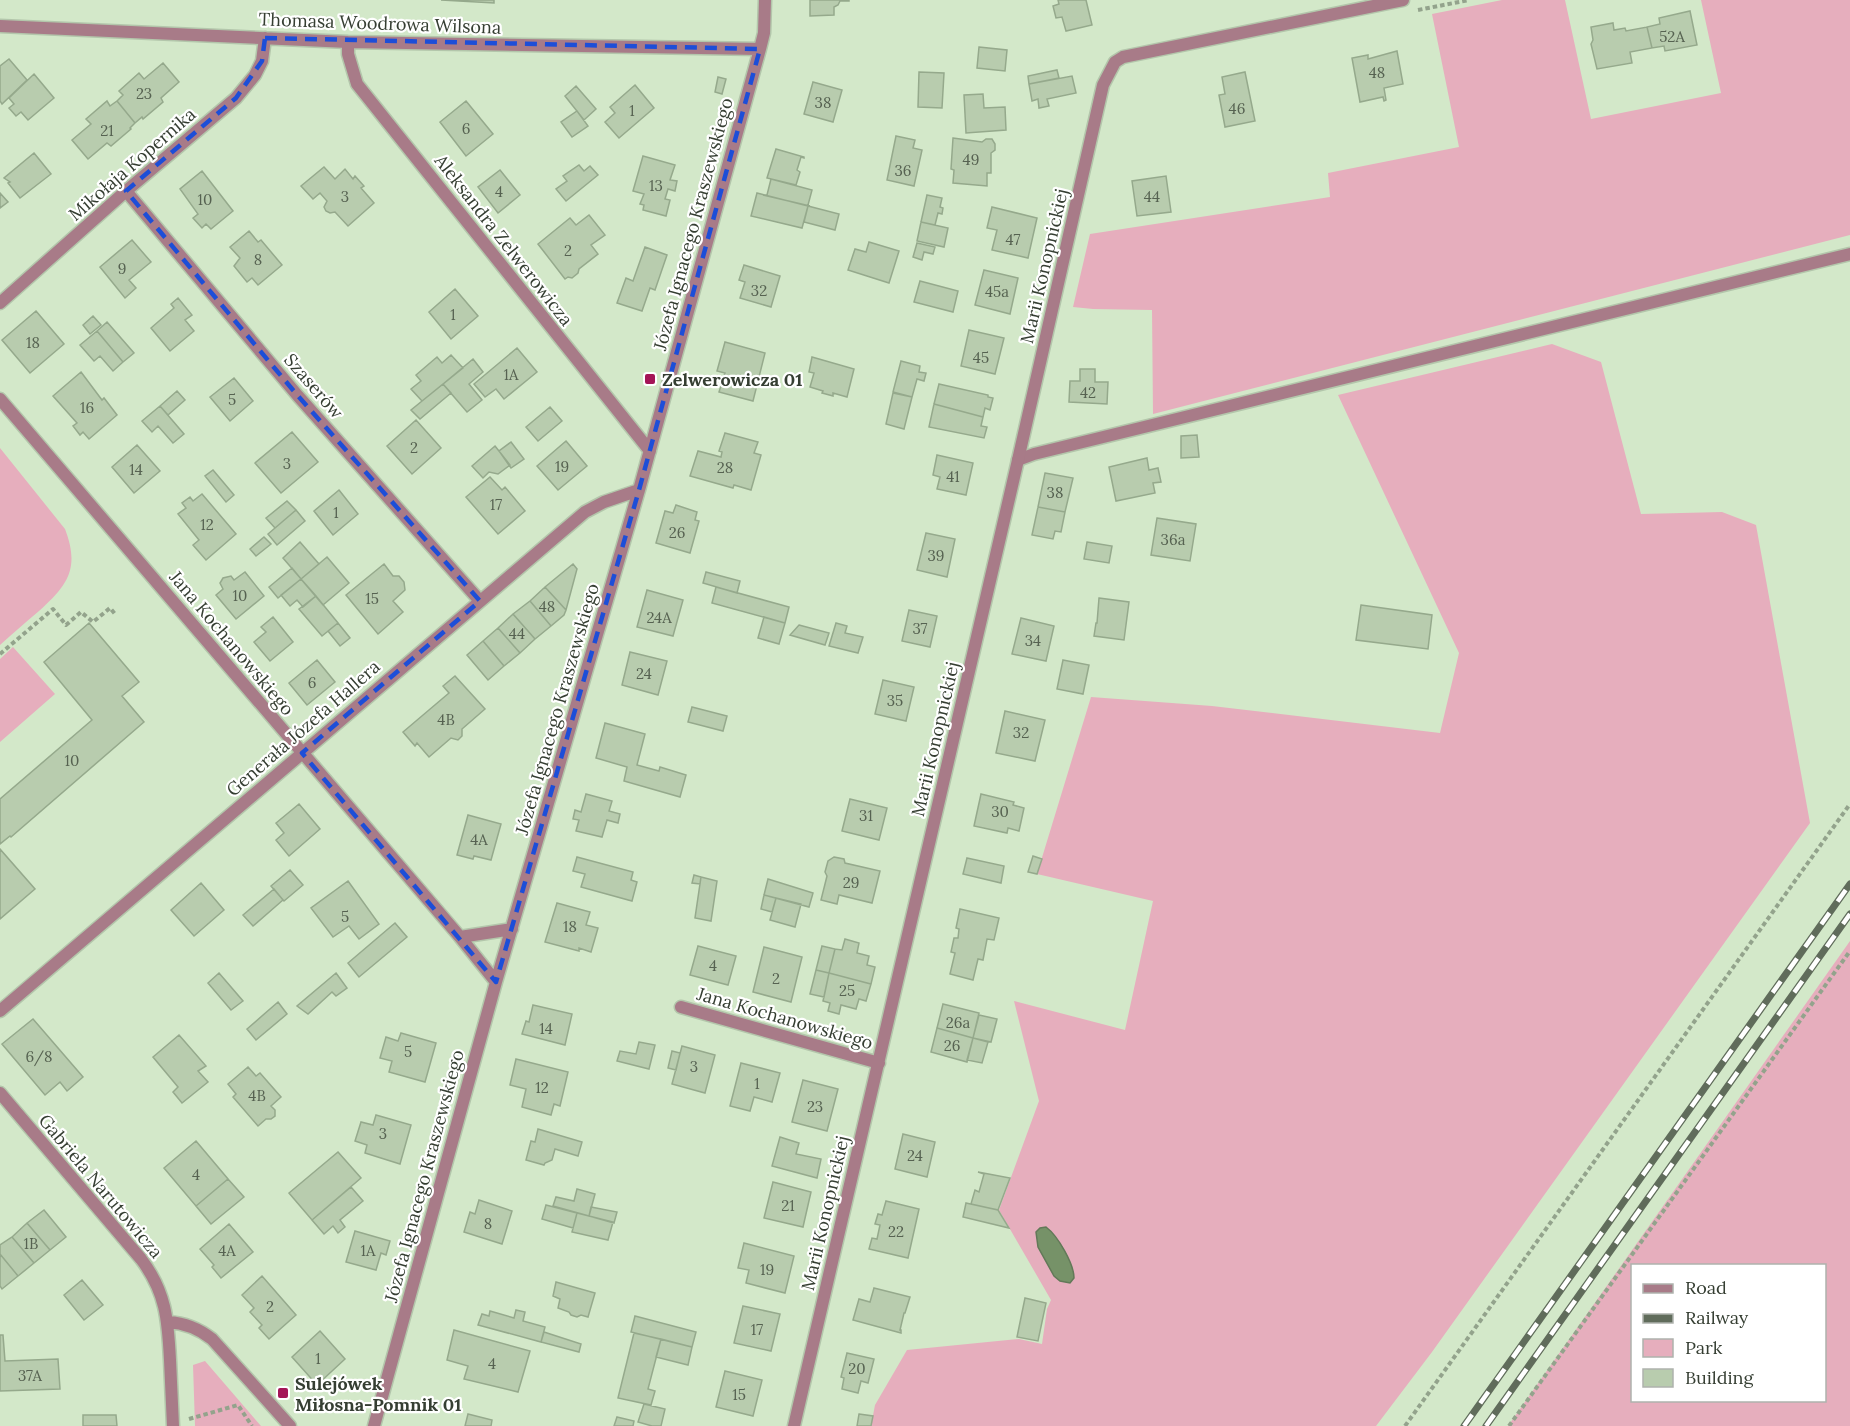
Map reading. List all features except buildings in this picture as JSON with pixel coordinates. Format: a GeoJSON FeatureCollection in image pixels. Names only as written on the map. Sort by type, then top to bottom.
{"type":"FeatureCollection","features":[{"type":"Feature","properties":{"kind":"street","name":"Józefa Ignacego Kraszewskiego"},"geometry":{"type":"LineString","coordinates":[[374,1426],[496,982],[650,451],[764,33],[765,0]]}},
{"type":"Feature","properties":{"kind":"street","name":"Marii Konopnickiej"},"geometry":{"type":"LineString","coordinates":[[794,1426],[1103,85],[1115,62],[1123,57],[1403,0]]}},
{"type":"Feature","properties":{"kind":"street","name":"Thomasa Woodrowa Wilsona"},"geometry":{"type":"LineString","coordinates":[[0,26],[348,42],[760,48]]}},
{"type":"Feature","properties":{"kind":"street","name":"Mikołaja Kopernika"},"geometry":{"type":"LineString","coordinates":[[0,303],[126,191],[236,98],[249,84],[262,61],[265,38]]}},
{"type":"Feature","properties":{"kind":"street","name":"Aleksandra Zelwerowicza"},"geometry":{"type":"LineString","coordinates":[[348,42],[348,54],[357,84],[650,451]]}},
{"type":"Feature","properties":{"kind":"street","name":"Szaserów"},"geometry":{"type":"LineString","coordinates":[[126,191],[298,396],[480,601]]}},
{"type":"Feature","properties":{"kind":"street"},"geometry":{"type":"LineString","coordinates":[[1018,460],[1034,454],[1850,254]]}},
{"type":"Feature","properties":{"kind":"street","name":"Jana Kochanowskiego"},"geometry":{"type":"LineString","coordinates":[[0,399],[496,982]]}},
{"type":"Feature","properties":{"kind":"street","name":"Generała Józefa Hallera"},"geometry":{"type":"LineString","coordinates":[[0,1011],[585,512],[604,501],[639,490]]}},
{"type":"Feature","properties":{"kind":"street"},"geometry":{"type":"LineString","coordinates":[[460,937],[512,929]]}},
{"type":"Feature","properties":{"kind":"street","name":"Jana Kochanowskiego"},"geometry":{"type":"LineString","coordinates":[[681,1007],[879,1063]]}},
{"type":"Feature","properties":{"kind":"street","name":"Gabriela Narutowicza"},"geometry":{"type":"LineString","coordinates":[[0,1094],[146,1266],[161,1294],[168,1322],[173,1426]]}},
{"type":"Feature","properties":{"kind":"street"},"geometry":{"type":"LineString","coordinates":[[168,1322],[185,1324],[212,1339],[290,1426]]}},
{"type":"Feature","properties":{"kind":"path"},"geometry":{"type":"LineString","coordinates":[[0,654],[53,609],[66,625],[81,612],[93,622],[110,608],[115,614]]}},
{"type":"Feature","properties":{"kind":"path"},"geometry":{"type":"LineString","coordinates":[[1405,1426],[1850,804]]}},
{"type":"Feature","properties":{"kind":"path"},"geometry":{"type":"LineString","coordinates":[[1509,1426],[1850,951]]}},
{"type":"Feature","properties":{"kind":"path"},"geometry":{"type":"LineString","coordinates":[[238,1396],[245,1405]]}},
{"type":"Feature","properties":{"kind":"path"},"geometry":{"type":"LineString","coordinates":[[189,1419],[238,1405],[252,1426]]}},
{"type":"Feature","properties":{"kind":"path"},"geometry":{"type":"LineString","coordinates":[[188,1408],[189,1426]]}},
{"type":"Feature","properties":{"kind":"path"},"geometry":{"type":"LineString","coordinates":[[248,1419],[253,1414]]}},
{"type":"Feature","properties":{"kind":"highlighted area"},"geometry":{"type":"Polygon","coordinates":[[[265,38],[760,49],[639,490],[496,982],[302,753],[480,601],[298,396],[126,191],[236,98],[262,61],[265,38]]]}},
{"type":"Feature","properties":{"kind":"green space"},"geometry":{"type":"Polygon","coordinates":[[[1502,0],[1565,0],[1591,119],[1721,93],[1701,0],[1850,0],[1850,235],[1153,414],[1152,310],[1073,307],[1090,234],[1330,197],[1328,173],[1459,147],[1432,14],[1502,0]]]}},
{"type":"Feature","properties":{"kind":"green space"},"geometry":{"type":"Polygon","coordinates":[[[1552,344],[1601,362],[1641,514],[1722,512],[1756,525],[1810,823],[1432,1352],[1376,1426],[871,1426],[875,1405],[907,1350],[1019,1339],[1042,1344],[1047,1309],[1051,1300],[999,1210],[1039,1101],[1014,1001],[1125,1030],[1153,901],[1037,874],[1091,697],[1212,706],[1440,733],[1459,653],[1338,395],[1552,344]]]}},
{"type":"Feature","properties":{"kind":"green space"},"geometry":{"type":"Polygon","coordinates":[[[0,448],[65,529],[71,565],[64,584],[57,593],[0,645],[0,448]]]}},
{"type":"Feature","properties":{"kind":"green space"},"geometry":{"type":"Polygon","coordinates":[[[13,647],[55,694],[0,742],[0,659],[13,647]]]}},
{"type":"Feature","properties":{"kind":"green space"},"geometry":{"type":"Polygon","coordinates":[[[1850,941],[1850,1426],[1508,1426],[1850,941]]]}},
{"type":"Feature","properties":{"kind":"green space"},"geometry":{"type":"Polygon","coordinates":[[[205,1361],[261,1426],[195,1426],[193,1365],[205,1361]]]}},
{"type":"Feature","properties":{"kind":"shaded area"},"geometry":{"type":"Polygon","coordinates":[[[1046,1227],[1068,1258],[1074,1278],[1070,1283],[1060,1281],[1054,1276],[1038,1247],[1036,1232],[1046,1227]]]}},
{"type":"Feature","properties":{"kind":"railway"},"geometry":{"type":"LineString","coordinates":[[1464,1426],[1850,884]]}},
{"type":"Feature","properties":{"kind":"railway"},"geometry":{"type":"LineString","coordinates":[[1486,1426],[1850,914]]}},
{"type":"Feature","properties":{"kind":"place","name":"Zelwerowicza 01"},"geometry":{"type":"Point","coordinates":[650,379]}},
{"type":"Feature","properties":{"kind":"place","name":"Sulejówek Miłosna-Pomnik 01"},"geometry":{"type":"Point","coordinates":[283,1393]}}]}
